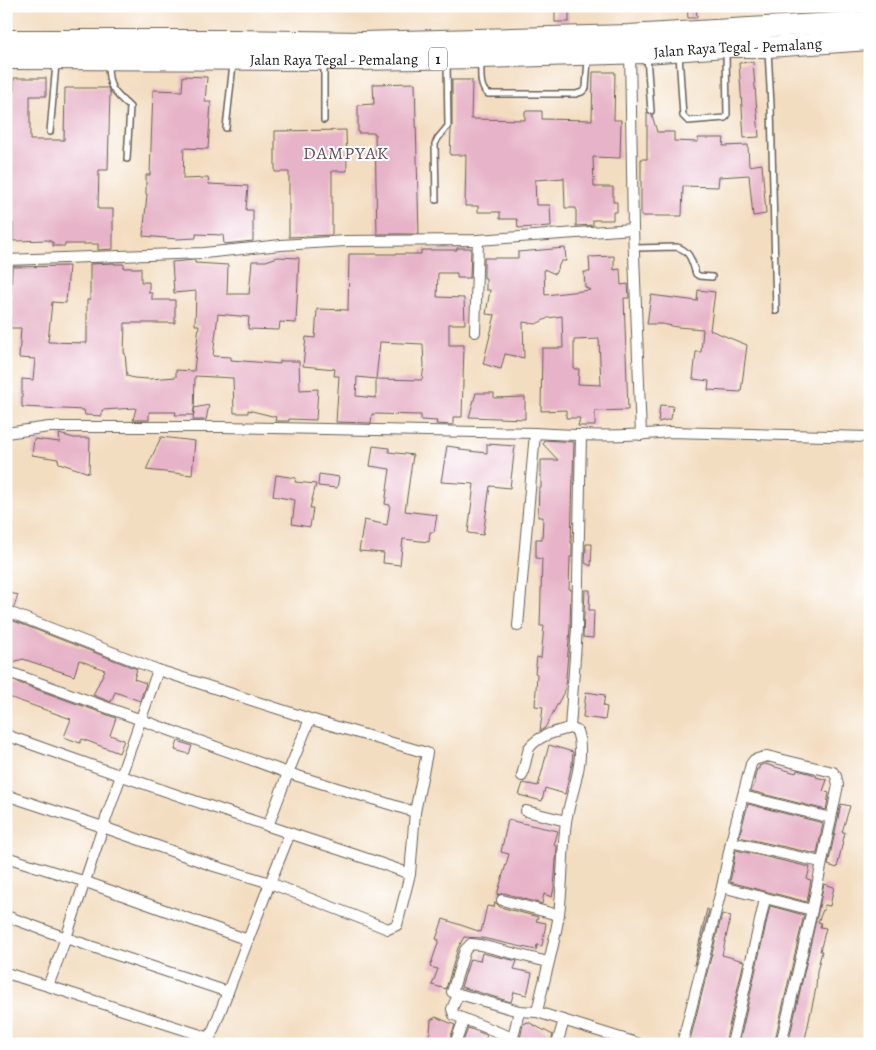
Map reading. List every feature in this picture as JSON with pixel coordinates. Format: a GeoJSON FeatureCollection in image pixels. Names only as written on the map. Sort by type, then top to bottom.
{"type":"FeatureCollection","features":[{"type":"Feature","properties":{"kind":"highway","name":"Jalan Raya Tegal - Pemalang"},"geometry":{"type":"LineString","coordinates":[[6,40],[234,49],[324,60],[447,59],[588,54],[637,44],[870,21]]}},
{"type":"Feature","properties":{"kind":"highway","name":"Jalan Raya Tegal - Pemalang"},"geometry":{"type":"LineString","coordinates":[[6,59],[108,58],[363,42],[637,44],[678,51],[870,40]]}},
{"type":"Feature","properties":{"kind":"street"},"geometry":{"type":"LineString","coordinates":[[637,44],[633,229],[641,435]]}},
{"type":"Feature","properties":{"kind":"street"},"geometry":{"type":"LineString","coordinates":[[6,260],[204,253],[346,241],[478,240],[633,229]]}},
{"type":"Feature","properties":{"kind":"street"},"geometry":{"type":"LineString","coordinates":[[475,332],[478,240]]}},
{"type":"Feature","properties":{"kind":"street"},"geometry":{"type":"LineString","coordinates":[[6,433],[49,427],[191,427],[334,428],[535,433],[581,436],[641,435],[670,432],[870,437]]}},
{"type":"Feature","properties":{"kind":"street"},"geometry":{"type":"LineString","coordinates":[[518,626],[535,433]]}},
{"type":"Feature","properties":{"kind":"street"},"geometry":{"type":"LineString","coordinates":[[570,728],[578,628],[581,436]]}},
{"type":"Feature","properties":{"kind":"street"},"geometry":{"type":"LineString","coordinates":[[6,611],[158,670],[310,719],[427,753],[415,812],[410,874],[397,925],[388,929],[270,883],[214,866],[6,795]]}},
{"type":"Feature","properties":{"kind":"street"},"geometry":{"type":"LineString","coordinates":[[48,986],[86,882],[103,827],[158,670]]}},
{"type":"Feature","properties":{"kind":"street"},"geometry":{"type":"LineString","coordinates":[[6,671],[288,773],[415,812]]}},
{"type":"Feature","properties":{"kind":"street"},"geometry":{"type":"LineString","coordinates":[[268,826],[310,719]]}},
{"type":"Feature","properties":{"kind":"street"},"geometry":{"type":"LineString","coordinates":[[522,776],[529,748],[532,744],[545,736],[570,728],[577,732],[580,751],[577,774],[566,821],[558,915],[537,1012]]}},
{"type":"Feature","properties":{"kind":"street"},"geometry":{"type":"LineString","coordinates":[[6,735],[410,874]]}},
{"type":"Feature","properties":{"kind":"street"},"geometry":{"type":"LineString","coordinates":[[682,1044],[722,888],[731,842],[751,764],[754,760],[767,756],[833,772],[838,785],[781,1044]]}},
{"type":"Feature","properties":{"kind":"street"},"geometry":{"type":"LineString","coordinates":[[743,796],[831,818]]}},
{"type":"Feature","properties":{"kind":"street"},"geometry":{"type":"LineString","coordinates":[[526,811],[566,821]]}},
{"type":"Feature","properties":{"kind":"street"},"geometry":{"type":"LineString","coordinates":[[6,973],[210,1038],[290,833]]}},
{"type":"Feature","properties":{"kind":"street"},"geometry":{"type":"LineString","coordinates":[[731,842],[821,862]]}},
{"type":"Feature","properties":{"kind":"street"},"geometry":{"type":"LineString","coordinates":[[6,857],[86,882],[248,940]]}},
{"type":"Feature","properties":{"kind":"street"},"geometry":{"type":"LineString","coordinates":[[722,888],[812,910]]}},
{"type":"Feature","properties":{"kind":"street"},"geometry":{"type":"LineString","coordinates":[[732,1044],[765,899]]}},
{"type":"Feature","properties":{"kind":"street"},"geometry":{"type":"LineString","coordinates":[[502,900],[558,915]]}},
{"type":"Feature","properties":{"kind":"street"},"geometry":{"type":"LineString","coordinates":[[6,916],[228,992]]}},
{"type":"Feature","properties":{"kind":"street"},"geometry":{"type":"LineString","coordinates":[[548,962],[471,944],[465,950],[452,991],[458,995],[519,1012],[537,1012],[640,1044]]}},
{"type":"Feature","properties":{"kind":"street"},"geometry":{"type":"LineString","coordinates":[[458,995],[452,1009],[454,1014],[513,1041],[519,1012]]}},
{"type":"Feature","properties":{"kind":"street"},"geometry":{"type":"LineString","coordinates":[[455,1044],[464,1019]]}},
{"type":"Feature","properties":{"kind":"street"},"geometry":{"type":"LineString","coordinates":[[557,1044],[564,1020]]}},
{"type":"Feature","properties":{"kind":"street"},"geometry":{"type":"LineString","coordinates":[[603,1044],[606,1033]]}},
{"type":"Feature","properties":{"kind":"lane"},"geometry":{"type":"LineString","coordinates":[[637,44],[650,111]]}},
{"type":"Feature","properties":{"kind":"lane"},"geometry":{"type":"LineString","coordinates":[[678,51],[683,116],[688,122],[725,118],[727,116],[726,47]]}},
{"type":"Feature","properties":{"kind":"lane"},"geometry":{"type":"LineString","coordinates":[[768,47],[776,311]]}},
{"type":"Feature","properties":{"kind":"lane"},"geometry":{"type":"LineString","coordinates":[[226,128],[234,49]]}},
{"type":"Feature","properties":{"kind":"lane"},"geometry":{"type":"LineString","coordinates":[[480,58],[482,86],[484,92],[488,94],[576,94],[586,88],[588,54]]}},
{"type":"Feature","properties":{"kind":"lane"},"geometry":{"type":"LineString","coordinates":[[50,132],[57,58]]}},
{"type":"Feature","properties":{"kind":"lane"},"geometry":{"type":"LineString","coordinates":[[108,58],[108,79],[110,84],[118,98],[130,107],[127,159]]}},
{"type":"Feature","properties":{"kind":"lane"},"geometry":{"type":"LineString","coordinates":[[436,200],[435,144],[448,126],[447,59]]}},
{"type":"Feature","properties":{"kind":"lane"},"geometry":{"type":"LineString","coordinates":[[324,60],[324,120]]}},
{"type":"Feature","properties":{"kind":"lane"},"geometry":{"type":"LineString","coordinates":[[634,248],[678,247],[684,249],[688,252],[696,274],[712,277]]}},
{"type":"Feature","properties":{"kind":"building"},"geometry":{"type":"Polygon","coordinates":[[[555,6],[569,6],[569,22],[555,22],[555,6]]]}},
{"type":"Feature","properties":{"kind":"building"},"geometry":{"type":"Polygon","coordinates":[[[687,6],[696,6],[697,18],[688,18],[687,6]]]}},
{"type":"Feature","properties":{"kind":"building"},"geometry":{"type":"Polygon","coordinates":[[[753,62],[759,137],[744,138],[739,63],[753,62]]]}},
{"type":"Feature","properties":{"kind":"building"},"geometry":{"type":"Polygon","coordinates":[[[593,72],[615,72],[614,120],[621,120],[620,158],[593,157],[594,187],[613,187],[613,202],[617,202],[617,212],[613,212],[613,220],[593,220],[593,225],[576,226],[576,208],[565,208],[564,178],[535,180],[536,205],[550,205],[551,226],[518,228],[517,219],[500,219],[500,212],[478,212],[478,206],[465,206],[466,155],[450,155],[452,80],[472,80],[471,119],[525,120],[525,111],[542,111],[542,119],[592,120],[593,72]]]}},
{"type":"Feature","properties":{"kind":"building"},"geometry":{"type":"Polygon","coordinates":[[[183,76],[207,77],[205,102],[211,102],[208,149],[184,148],[183,179],[208,178],[209,184],[248,186],[246,210],[253,210],[253,241],[224,244],[223,235],[196,234],[196,238],[177,239],[143,236],[147,194],[146,175],[150,175],[153,90],[182,91],[183,76]]]}},
{"type":"Feature","properties":{"kind":"building"},"geometry":{"type":"Polygon","coordinates":[[[14,78],[46,78],[46,96],[30,96],[30,140],[64,140],[65,88],[108,88],[110,92],[108,170],[99,170],[98,209],[113,209],[113,249],[98,250],[98,244],[53,246],[53,242],[50,242],[50,240],[13,241],[13,223],[10,224],[9,206],[6,206],[6,147],[7,105],[14,105],[14,78]]]}},
{"type":"Feature","properties":{"kind":"building"},"geometry":{"type":"Polygon","coordinates":[[[415,83],[419,234],[377,234],[375,133],[358,133],[358,105],[374,104],[373,84],[415,83]]]}},
{"type":"Feature","properties":{"kind":"building"},"geometry":{"type":"Polygon","coordinates":[[[647,113],[652,115],[657,132],[674,132],[674,141],[698,142],[698,138],[724,138],[723,146],[748,145],[749,166],[762,164],[766,214],[753,216],[749,175],[719,177],[718,187],[683,186],[682,216],[641,216],[641,159],[647,159],[647,113]]]}},
{"type":"Feature","properties":{"kind":"building"},"geometry":{"type":"Polygon","coordinates":[[[346,130],[347,171],[332,171],[332,235],[289,237],[289,172],[275,172],[275,131],[346,130]]]}},
{"type":"Feature","properties":{"kind":"building"},"geometry":{"type":"Polygon","coordinates":[[[457,248],[471,248],[470,278],[457,278],[457,273],[438,273],[437,297],[464,298],[465,324],[449,324],[449,345],[464,345],[462,417],[453,417],[453,425],[436,424],[437,421],[421,420],[421,415],[372,414],[371,423],[336,422],[339,376],[334,376],[335,369],[303,366],[306,337],[315,338],[317,309],[348,310],[349,254],[421,254],[421,250],[457,250],[457,248]],[[380,342],[376,379],[422,380],[424,366],[423,344],[380,342]],[[357,377],[356,396],[376,398],[376,379],[357,377]]]}},
{"type":"Feature","properties":{"kind":"building"},"geometry":{"type":"Polygon","coordinates":[[[565,248],[566,261],[561,261],[555,274],[544,269],[545,295],[590,290],[585,287],[584,272],[590,272],[589,257],[614,256],[614,270],[620,269],[621,285],[628,284],[629,298],[624,298],[628,410],[595,411],[595,426],[578,426],[580,418],[566,418],[566,410],[541,411],[542,348],[563,348],[562,316],[548,318],[536,324],[523,322],[524,358],[505,354],[501,369],[483,364],[495,315],[486,314],[490,290],[486,290],[484,258],[518,258],[518,252],[565,248]],[[599,339],[574,340],[574,369],[579,369],[578,384],[601,385],[599,339]]]}},
{"type":"Feature","properties":{"kind":"building"},"geometry":{"type":"Polygon","coordinates":[[[278,257],[299,258],[296,323],[280,322],[279,330],[248,329],[249,317],[218,314],[213,356],[231,357],[231,360],[280,364],[280,361],[299,361],[300,390],[318,389],[316,420],[289,419],[289,421],[275,421],[276,417],[248,410],[248,413],[234,413],[233,378],[195,376],[194,415],[175,415],[176,412],[149,412],[149,420],[133,420],[136,408],[102,410],[102,416],[85,415],[84,410],[22,407],[22,379],[33,380],[35,359],[19,358],[21,328],[10,328],[12,267],[69,266],[66,303],[52,302],[48,342],[87,343],[87,300],[90,300],[90,264],[114,263],[124,264],[124,268],[141,268],[141,282],[149,282],[149,293],[152,293],[152,300],[175,300],[175,323],[125,323],[124,353],[127,376],[149,379],[176,377],[176,370],[194,371],[199,325],[195,325],[196,291],[174,293],[172,262],[195,260],[195,263],[228,265],[227,294],[249,294],[252,261],[266,261],[278,257]]]}},
{"type":"Feature","properties":{"kind":"building"},"geometry":{"type":"Polygon","coordinates":[[[698,290],[715,292],[710,330],[747,345],[741,392],[708,390],[709,381],[693,379],[696,352],[701,352],[703,329],[647,324],[651,295],[697,301],[698,290]]]}},
{"type":"Feature","properties":{"kind":"building"},"geometry":{"type":"Polygon","coordinates":[[[476,393],[494,393],[494,398],[525,397],[525,419],[469,417],[476,393]]]}},
{"type":"Feature","properties":{"kind":"building"},"geometry":{"type":"Polygon","coordinates":[[[209,405],[206,420],[193,420],[194,408],[209,405]]]}},
{"type":"Feature","properties":{"kind":"building"},"geometry":{"type":"Polygon","coordinates":[[[660,405],[673,406],[671,419],[658,422],[660,405]]]}},
{"type":"Feature","properties":{"kind":"building"},"geometry":{"type":"Polygon","coordinates":[[[59,434],[74,438],[90,438],[89,473],[59,463],[58,459],[32,455],[34,439],[60,442],[59,434]]]}},
{"type":"Feature","properties":{"kind":"building"},"geometry":{"type":"Polygon","coordinates":[[[161,437],[195,441],[192,475],[146,470],[161,437]]]}},
{"type":"Feature","properties":{"kind":"building"},"geometry":{"type":"Polygon","coordinates":[[[544,440],[574,442],[572,557],[570,557],[569,589],[571,589],[570,628],[565,690],[545,728],[540,731],[543,707],[535,706],[537,674],[535,673],[537,657],[541,658],[544,626],[540,626],[542,559],[536,558],[536,539],[542,539],[543,517],[538,517],[539,488],[541,488],[541,460],[558,460],[543,444],[544,440]]]}},
{"type":"Feature","properties":{"kind":"building"},"geometry":{"type":"Polygon","coordinates":[[[487,444],[515,446],[510,488],[490,486],[483,535],[468,533],[474,484],[441,482],[447,446],[460,448],[460,450],[487,453],[487,444]]]}},
{"type":"Feature","properties":{"kind":"building"},"geometry":{"type":"Polygon","coordinates":[[[373,446],[389,448],[389,452],[413,455],[405,511],[437,515],[434,532],[430,532],[429,542],[403,539],[400,565],[383,563],[384,553],[359,551],[364,520],[387,525],[390,505],[385,504],[390,469],[370,466],[373,446]]]}},
{"type":"Feature","properties":{"kind":"building"},"geometry":{"type":"Polygon","coordinates":[[[319,474],[339,477],[337,488],[318,486],[319,474]]]}},
{"type":"Feature","properties":{"kind":"building"},"geometry":{"type":"Polygon","coordinates":[[[276,475],[296,478],[295,482],[316,484],[310,508],[313,508],[310,527],[292,524],[295,500],[273,496],[276,475]]]}},
{"type":"Feature","properties":{"kind":"building"},"geometry":{"type":"Polygon","coordinates":[[[586,544],[592,544],[591,566],[585,563],[586,544]]]}},
{"type":"Feature","properties":{"kind":"building"},"geometry":{"type":"Polygon","coordinates":[[[585,590],[590,590],[589,610],[594,610],[593,638],[583,637],[585,590]]]}},
{"type":"Feature","properties":{"kind":"building"},"geometry":{"type":"Polygon","coordinates":[[[6,592],[18,595],[14,607],[6,604],[6,592]]]}},
{"type":"Feature","properties":{"kind":"building"},"geometry":{"type":"Polygon","coordinates":[[[6,618],[137,669],[134,679],[146,683],[140,701],[115,692],[111,702],[93,695],[105,670],[79,660],[74,676],[23,659],[6,664],[6,618]]]}},
{"type":"Feature","properties":{"kind":"building"},"geometry":{"type":"Polygon","coordinates":[[[11,680],[116,718],[110,735],[124,740],[119,753],[82,739],[80,743],[64,737],[71,719],[6,696],[11,680]]]}},
{"type":"Feature","properties":{"kind":"building"},"geometry":{"type":"Polygon","coordinates":[[[586,692],[605,695],[603,706],[607,707],[605,720],[583,717],[586,692]]]}},
{"type":"Feature","properties":{"kind":"building"},"geometry":{"type":"Polygon","coordinates":[[[178,741],[192,746],[189,754],[175,750],[178,741]]]}},
{"type":"Feature","properties":{"kind":"building"},"geometry":{"type":"Polygon","coordinates":[[[549,745],[573,752],[565,794],[545,788],[542,801],[519,795],[523,783],[538,786],[549,745]]]}},
{"type":"Feature","properties":{"kind":"building"},"geometry":{"type":"Polygon","coordinates":[[[765,764],[796,773],[797,770],[827,780],[823,791],[829,793],[826,810],[751,791],[756,781],[754,780],[757,769],[765,764]]]}},
{"type":"Feature","properties":{"kind":"building"},"geometry":{"type":"Polygon","coordinates":[[[748,804],[823,823],[817,854],[739,837],[748,804]]]}},
{"type":"Feature","properties":{"kind":"building"},"geometry":{"type":"Polygon","coordinates":[[[841,804],[850,806],[842,832],[845,832],[837,868],[828,865],[841,804]]]}},
{"type":"Feature","properties":{"kind":"building"},"geometry":{"type":"Polygon","coordinates":[[[508,820],[558,831],[554,845],[557,847],[554,888],[552,897],[544,894],[542,904],[504,893],[497,895],[509,854],[501,852],[508,820]]]}},
{"type":"Feature","properties":{"kind":"building"},"geometry":{"type":"Polygon","coordinates":[[[736,850],[810,867],[807,879],[811,880],[807,902],[730,882],[736,850]]]}},
{"type":"Feature","properties":{"kind":"building"},"geometry":{"type":"Polygon","coordinates":[[[824,884],[834,887],[830,906],[825,905],[818,922],[821,923],[820,927],[826,928],[820,951],[822,951],[817,971],[816,988],[804,1044],[788,1044],[824,884]]]}},
{"type":"Feature","properties":{"kind":"building"},"geometry":{"type":"Polygon","coordinates":[[[495,902],[500,907],[538,917],[536,921],[546,923],[542,946],[537,945],[536,950],[482,938],[464,937],[458,948],[446,989],[432,985],[438,969],[430,967],[439,940],[436,939],[443,919],[481,932],[487,906],[494,907],[495,902]]]}},
{"type":"Feature","properties":{"kind":"building"},"geometry":{"type":"Polygon","coordinates":[[[770,906],[804,915],[774,1044],[739,1044],[770,906]]]}},
{"type":"Feature","properties":{"kind":"building"},"geometry":{"type":"Polygon","coordinates":[[[707,909],[709,910],[694,965],[707,909]]]}},
{"type":"Feature","properties":{"kind":"building"},"geometry":{"type":"Polygon","coordinates":[[[722,914],[731,916],[722,955],[744,961],[725,1044],[689,1044],[722,914]]]}},
{"type":"Feature","properties":{"kind":"building"},"geometry":{"type":"Polygon","coordinates":[[[482,953],[517,961],[514,969],[532,973],[527,995],[514,992],[511,1002],[461,987],[470,959],[480,961],[482,953]]]}},
{"type":"Feature","properties":{"kind":"building"},"geometry":{"type":"Polygon","coordinates":[[[436,1017],[455,1025],[448,1044],[425,1044],[430,1032],[431,1020],[436,1017]]]}},
{"type":"Feature","properties":{"kind":"building"},"geometry":{"type":"Polygon","coordinates":[[[528,1022],[553,1035],[550,1044],[519,1044],[523,1024],[528,1022]]]}},
{"type":"Feature","properties":{"kind":"building"},"geometry":{"type":"Polygon","coordinates":[[[468,1028],[487,1035],[483,1044],[462,1044],[468,1028]]]}},
{"type":"Feature","properties":{"kind":"district","name":"DAMPYAK"},"geometry":{"type":"Point","coordinates":[346,153]}}]}
